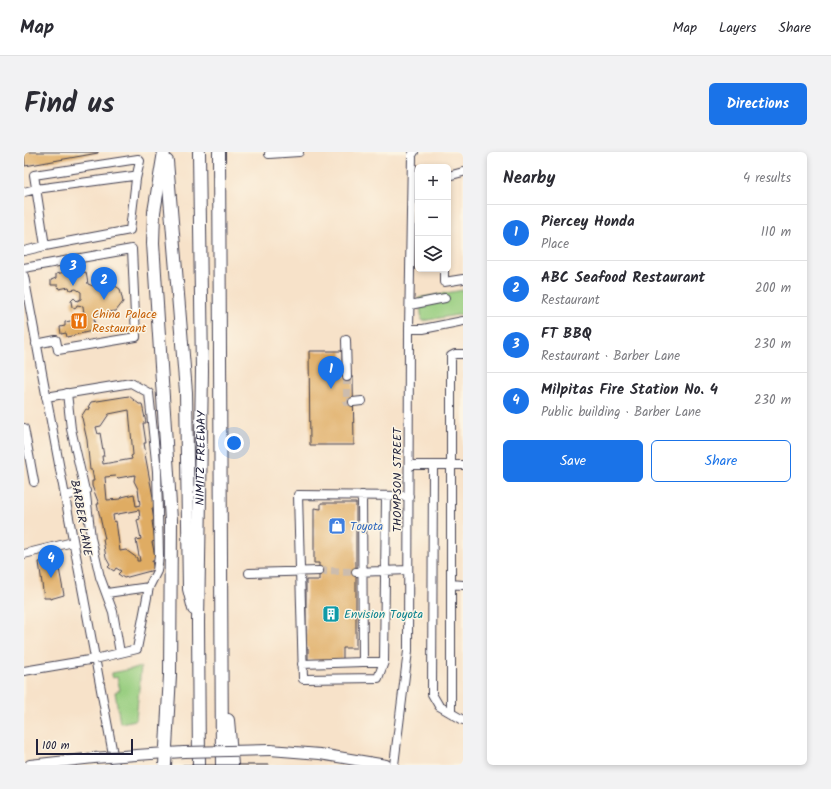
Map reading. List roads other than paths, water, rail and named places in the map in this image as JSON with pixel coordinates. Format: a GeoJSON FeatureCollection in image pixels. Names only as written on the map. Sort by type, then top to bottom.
{"type":"FeatureCollection","features":[{"type":"Feature","properties":{"kind":"highway"},"geometry":{"type":"LineString","coordinates":[[166,152],[186,392],[189,589],[198,623]]}},
{"type":"Feature","properties":{"kind":"highway"},"geometry":{"type":"LineString","coordinates":[[165,759],[170,675],[171,527],[169,473],[154,274],[153,242],[154,212],[166,152]]}},
{"type":"Feature","properties":{"kind":"highway","name":"NIMITZ FREEWAY"},"geometry":{"type":"LineString","coordinates":[[199,152],[202,370],[198,623],[199,765]]}},
{"type":"Feature","properties":{"kind":"highway","name":"NIMITZ FREEWAY"},"geometry":{"type":"LineString","coordinates":[[219,152],[222,765]]}},
{"type":"Feature","properties":{"kind":"highway"},"geometry":{"type":"LineString","coordinates":[[221,656],[232,765]]}},
{"type":"Feature","properties":{"kind":"main road"},"geometry":{"type":"LineString","coordinates":[[30,765],[151,754],[165,759],[184,752],[270,750],[320,754],[386,765]]}},
{"type":"Feature","properties":{"kind":"street"},"geometry":{"type":"LineString","coordinates":[[269,153],[299,152]]}},
{"type":"Feature","properties":{"kind":"street","name":"THOMPSON STREET"},"geometry":{"type":"LineString","coordinates":[[394,765],[408,651],[409,329],[413,154]]}},
{"type":"Feature","properties":{"kind":"street"},"geometry":{"type":"LineString","coordinates":[[24,251],[130,230],[136,179],[140,161],[138,159],[131,159],[34,174],[45,246]]}},
{"type":"Feature","properties":{"kind":"street"},"geometry":{"type":"LineString","coordinates":[[451,175],[463,172]]}},
{"type":"Feature","properties":{"kind":"street"},"geometry":{"type":"LineString","coordinates":[[24,192],[36,189],[133,176],[136,179]]}},
{"type":"Feature","properties":{"kind":"street"},"geometry":{"type":"LineString","coordinates":[[24,268],[132,249],[136,337],[58,350],[56,340],[36,344]]}},
{"type":"Feature","properties":{"kind":"street"},"geometry":{"type":"LineString","coordinates":[[444,272],[444,282],[463,279]]}},
{"type":"Feature","properties":{"kind":"street","name":"BARBER LANE"},"geometry":{"type":"LineString","coordinates":[[24,276],[115,765]]}},
{"type":"Feature","properties":{"kind":"street"},"geometry":{"type":"LineString","coordinates":[[410,305],[445,298]]}},
{"type":"Feature","properties":{"kind":"street"},"geometry":{"type":"LineString","coordinates":[[409,329],[423,329],[463,321]]}},
{"type":"Feature","properties":{"kind":"street"},"geometry":{"type":"LineString","coordinates":[[346,340],[347,377]]}},
{"type":"Feature","properties":{"kind":"street"},"geometry":{"type":"LineString","coordinates":[[451,713],[452,356],[455,354],[463,354]]}},
{"type":"Feature","properties":{"kind":"street"},"geometry":{"type":"LineString","coordinates":[[24,670],[95,659],[137,649],[149,587],[157,571],[159,556],[157,471],[149,393],[131,383],[46,397]]}},
{"type":"Feature","properties":{"kind":"street"},"geometry":{"type":"LineString","coordinates":[[67,393],[72,429],[86,491],[91,538],[100,577],[113,612],[120,653]]}},
{"type":"Feature","properties":{"kind":"street"},"geometry":{"type":"LineString","coordinates":[[353,402],[362,401]]}},
{"type":"Feature","properties":{"kind":"street"},"geometry":{"type":"LineString","coordinates":[[24,428],[34,482]]}},
{"type":"Feature","properties":{"kind":"street"},"geometry":{"type":"LineString","coordinates":[[409,465],[463,465]]}},
{"type":"Feature","properties":{"kind":"street"},"geometry":{"type":"LineString","coordinates":[[433,465],[432,694],[439,706],[463,720]]}},
{"type":"Feature","properties":{"kind":"street"},"geometry":{"type":"LineString","coordinates":[[65,496],[86,491]]}},
{"type":"Feature","properties":{"kind":"street"},"geometry":{"type":"LineString","coordinates":[[386,496],[384,662],[378,678],[303,679],[298,495],[409,496]]}},
{"type":"Feature","properties":{"kind":"street"},"geometry":{"type":"LineString","coordinates":[[362,496],[360,572],[363,662]]}},
{"type":"Feature","properties":{"kind":"street"},"geometry":{"type":"LineString","coordinates":[[24,554],[73,542]]}},
{"type":"Feature","properties":{"kind":"street"},"geometry":{"type":"LineString","coordinates":[[360,572],[408,570]]}},
{"type":"Feature","properties":{"kind":"street"},"geometry":{"type":"LineString","coordinates":[[248,573],[319,571]]}},
{"type":"Feature","properties":{"kind":"street"},"geometry":{"type":"LineString","coordinates":[[451,584],[463,585]]}},
{"type":"Feature","properties":{"kind":"street"},"geometry":{"type":"LineString","coordinates":[[107,593],[149,587]]}},
{"type":"Feature","properties":{"kind":"street"},"geometry":{"type":"LineString","coordinates":[[302,664],[384,662]]}},
{"type":"Feature","properties":{"kind":"tunnel"},"geometry":{"type":"LineString","coordinates":[[347,377],[347,402],[353,402]]}},
{"type":"Feature","properties":{"kind":"tunnel"},"geometry":{"type":"LineString","coordinates":[[319,571],[356,572]]}},
{"type":"Feature","properties":{"kind":"tram line"},"geometry":{"type":"LineString","coordinates":[[183,765],[269,765]]}},
{"type":"Feature","properties":{"kind":"place","name":"FT BBQ"},"geometry":{"type":"Point","coordinates":[73,286]}},
{"type":"Feature","properties":{"kind":"place","name":"ABC Seafood Restaurant"},"geometry":{"type":"Point","coordinates":[104,300]}},
{"type":"Feature","properties":{"kind":"place","name":"China Palace Restaurant"},"geometry":{"type":"Point","coordinates":[79,321]}},
{"type":"Feature","properties":{"kind":"place","name":"Piercey Honda"},"geometry":{"type":"Point","coordinates":[331,389]}},
{"type":"Feature","properties":{"kind":"place","name":"Toyota"},"geometry":{"type":"Point","coordinates":[337,526]}},
{"type":"Feature","properties":{"kind":"place","name":"Milpitas Fire Station No. 4"},"geometry":{"type":"Point","coordinates":[51,578]}},
{"type":"Feature","properties":{"kind":"place","name":"Envision Toyota"},"geometry":{"type":"Point","coordinates":[331,614]}}]}
